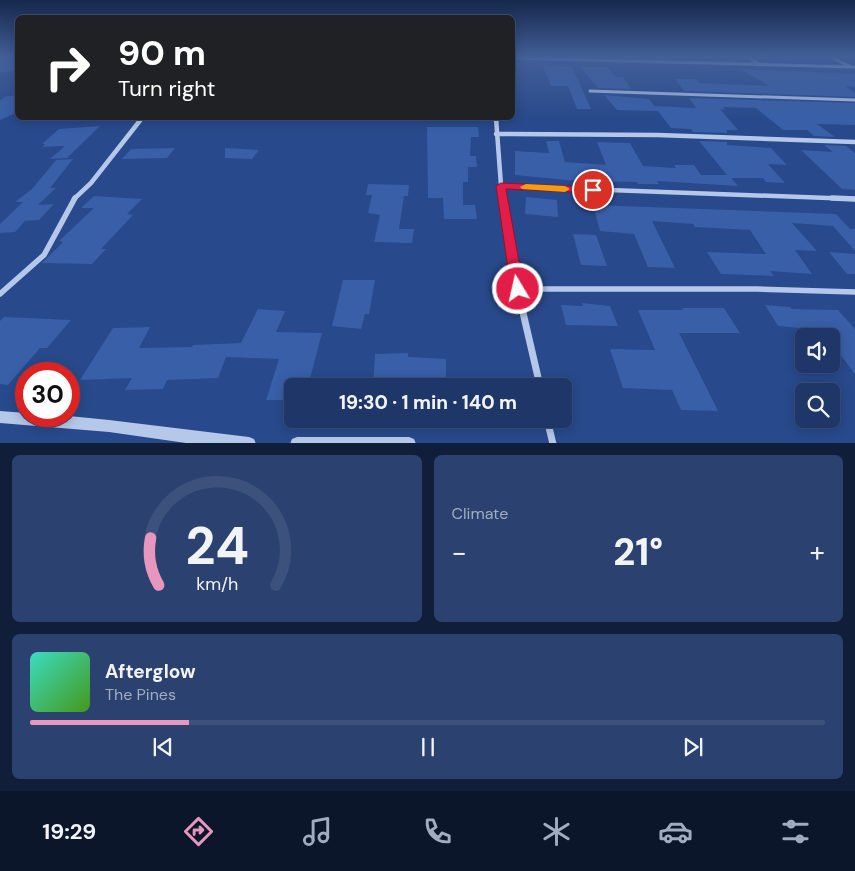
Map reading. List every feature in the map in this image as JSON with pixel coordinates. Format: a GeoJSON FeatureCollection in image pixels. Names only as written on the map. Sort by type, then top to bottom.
{"type":"FeatureCollection","features":[{"type":"Feature","properties":{"kind":"street"},"geometry":{"type":"LineString","coordinates":[[590,91],[855,100]]}},
{"type":"Feature","properties":{"kind":"street"},"geometry":{"type":"LineString","coordinates":[[0,294],[44,255],[71,202],[91,183],[140,120]]}},
{"type":"Feature","properties":{"kind":"street"},"geometry":{"type":"LineString","coordinates":[[496,120],[501,186],[518,289],[538,378]]}},
{"type":"Feature","properties":{"kind":"street"},"geometry":{"type":"LineString","coordinates":[[496,134],[658,135],[855,142]]}},
{"type":"Feature","properties":{"kind":"street"},"geometry":{"type":"LineString","coordinates":[[501,186],[855,200]]}},
{"type":"Feature","properties":{"kind":"street"},"geometry":{"type":"LineString","coordinates":[[518,289],[757,289],[855,292]]}},
{"type":"Feature","properties":{"kind":"street"},"geometry":{"type":"LineString","coordinates":[[0,417],[109,426],[241,443]]}},
{"type":"Feature","properties":{"kind":"street"},"geometry":{"type":"LineString","coordinates":[[549,428],[553,443]]}},
{"type":"Feature","properties":{"kind":"building"},"geometry":{"type":"Polygon","coordinates":[[[548,78],[577,78],[591,109],[577,109],[568,86],[551,86],[548,78]]]}},
{"type":"Feature","properties":{"kind":"building"},"geometry":{"type":"Polygon","coordinates":[[[589,78],[624,78],[631,89],[598,88],[589,78]]]}},
{"type":"Feature","properties":{"kind":"building"},"geometry":{"type":"Polygon","coordinates":[[[755,78],[855,78],[855,87],[845,86],[855,93],[855,97],[684,91],[675,79],[696,79],[699,83],[769,86],[755,78]]]}},
{"type":"Feature","properties":{"kind":"building"},"geometry":{"type":"Polygon","coordinates":[[[604,95],[649,99],[658,111],[617,110],[604,95]]]}},
{"type":"Feature","properties":{"kind":"building"},"geometry":{"type":"Polygon","coordinates":[[[7,96],[15,96],[15,113],[0,120],[0,100],[7,96]]]}},
{"type":"Feature","properties":{"kind":"building"},"geometry":{"type":"Polygon","coordinates":[[[689,98],[855,103],[855,125],[817,124],[835,137],[814,136],[807,130],[783,130],[756,108],[723,107],[725,110],[720,109],[738,130],[727,130],[727,133],[693,132],[691,129],[671,128],[654,106],[696,108],[689,98]]]}},
{"type":"Feature","properties":{"kind":"building"},"geometry":{"type":"Polygon","coordinates":[[[100,126],[67,158],[50,159],[65,146],[42,147],[45,144],[42,144],[59,129],[100,126]]]}},
{"type":"Feature","properties":{"kind":"building"},"geometry":{"type":"Polygon","coordinates":[[[427,127],[478,127],[479,137],[471,137],[470,156],[476,156],[477,167],[468,167],[468,182],[463,182],[463,205],[475,205],[477,219],[444,219],[443,198],[428,198],[427,127]]]}},
{"type":"Feature","properties":{"kind":"building"},"geometry":{"type":"Polygon","coordinates":[[[546,141],[559,141],[565,162],[606,165],[597,142],[630,143],[643,166],[676,168],[674,165],[694,165],[701,175],[727,175],[699,141],[727,142],[727,145],[771,148],[787,165],[768,164],[785,183],[766,182],[763,178],[731,178],[738,186],[657,181],[659,184],[638,184],[637,182],[577,181],[515,175],[515,151],[549,153],[546,141]]]}},
{"type":"Feature","properties":{"kind":"building"},"geometry":{"type":"Polygon","coordinates":[[[824,145],[846,146],[855,153],[855,190],[842,189],[801,150],[833,152],[824,145]]]}},
{"type":"Feature","properties":{"kind":"building"},"geometry":{"type":"Polygon","coordinates":[[[175,148],[167,158],[122,159],[131,149],[175,148]]]}},
{"type":"Feature","properties":{"kind":"building"},"geometry":{"type":"Polygon","coordinates":[[[225,148],[259,150],[252,159],[225,158],[225,148]]]}},
{"type":"Feature","properties":{"kind":"building"},"geometry":{"type":"Polygon","coordinates":[[[73,159],[50,188],[56,188],[38,205],[54,204],[39,220],[25,221],[15,232],[0,233],[0,224],[23,202],[15,202],[32,189],[56,160],[73,159]]]}},
{"type":"Feature","properties":{"kind":"building"},"geometry":{"type":"Polygon","coordinates":[[[368,184],[409,185],[408,196],[404,196],[399,229],[414,229],[412,243],[374,242],[380,215],[368,213],[372,195],[366,195],[368,184]]]}},
{"type":"Feature","properties":{"kind":"building"},"geometry":{"type":"Polygon","coordinates":[[[94,196],[142,199],[127,214],[133,215],[101,249],[106,249],[92,264],[42,263],[63,242],[59,241],[94,208],[81,208],[94,196]]]}},
{"type":"Feature","properties":{"kind":"building"},"geometry":{"type":"Polygon","coordinates":[[[526,197],[557,200],[558,217],[525,214],[526,197]]]}},
{"type":"Feature","properties":{"kind":"building"},"geometry":{"type":"Polygon","coordinates":[[[593,205],[836,214],[850,229],[855,229],[855,251],[833,226],[792,223],[817,251],[795,250],[812,274],[770,271],[774,276],[721,274],[707,252],[766,254],[750,230],[695,227],[693,224],[652,221],[675,268],[648,267],[634,234],[600,231],[593,205]]]}},
{"type":"Feature","properties":{"kind":"building"},"geometry":{"type":"Polygon","coordinates":[[[573,234],[596,235],[607,266],[581,265],[573,234]]]}},
{"type":"Feature","properties":{"kind":"building"},"geometry":{"type":"Polygon","coordinates":[[[829,252],[855,254],[855,274],[847,274],[829,252]]]}},
{"type":"Feature","properties":{"kind":"building"},"geometry":{"type":"Polygon","coordinates":[[[343,280],[375,280],[369,314],[365,314],[361,329],[332,326],[343,280]]]}},
{"type":"Feature","properties":{"kind":"building"},"geometry":{"type":"Polygon","coordinates":[[[582,303],[610,306],[618,326],[566,325],[561,305],[583,306],[582,303]]]}},
{"type":"Feature","properties":{"kind":"building"},"geometry":{"type":"Polygon","coordinates":[[[765,305],[790,307],[792,309],[838,310],[855,329],[855,374],[840,354],[840,328],[778,326],[765,305]]]}},
{"type":"Feature","properties":{"kind":"building"},"geometry":{"type":"Polygon","coordinates":[[[682,308],[724,308],[740,333],[679,333],[718,411],[681,410],[672,390],[623,388],[610,349],[655,350],[638,310],[683,310],[682,308]]]}},
{"type":"Feature","properties":{"kind":"building"},"geometry":{"type":"Polygon","coordinates":[[[258,309],[285,311],[276,332],[322,333],[310,378],[284,378],[284,400],[266,400],[279,359],[226,357],[218,378],[167,380],[163,389],[125,390],[132,378],[80,380],[113,328],[150,327],[139,348],[192,347],[193,345],[241,343],[258,309]]]}},
{"type":"Feature","properties":{"kind":"building"},"geometry":{"type":"Polygon","coordinates":[[[4,317],[71,320],[47,348],[40,348],[28,362],[15,362],[15,377],[8,385],[0,384],[0,321],[4,317]]]}},
{"type":"Feature","properties":{"kind":"building"},"geometry":{"type":"Polygon","coordinates":[[[408,353],[408,357],[446,359],[446,378],[374,378],[375,354],[408,353]]]}},
{"type":"Feature","properties":{"kind":"slow traffic"},"geometry":{"type":"LineString","coordinates":[[526,187],[565,189]]}},
{"type":"Feature","properties":{"kind":"route"},"geometry":{"type":"LineString","coordinates":[[518,289],[501,186],[593,190]]}}]}
